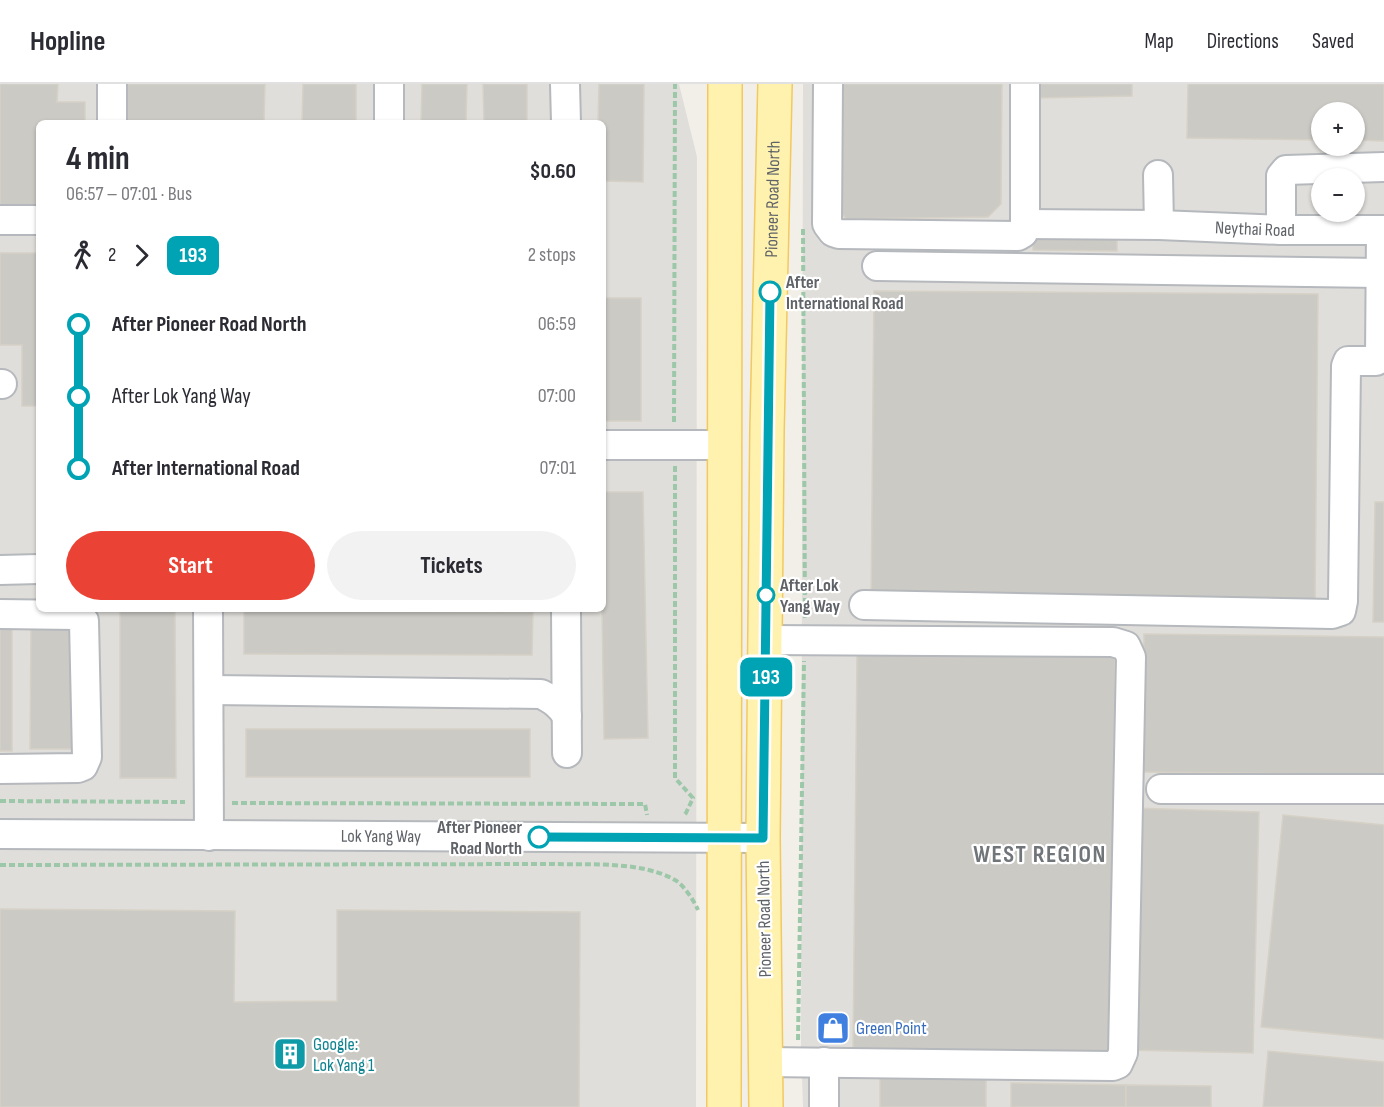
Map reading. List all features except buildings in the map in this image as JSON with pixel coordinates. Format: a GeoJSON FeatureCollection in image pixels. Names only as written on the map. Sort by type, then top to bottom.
{"type":"FeatureCollection","features":[{"type":"Feature","properties":{"kind":"main road"},"geometry":{"type":"LineString","coordinates":[[724,1107],[725,84]]}},
{"type":"Feature","properties":{"kind":"main road","name":"Pioneer Road North"},"geometry":{"type":"LineString","coordinates":[[766,1107],[763,838],[767,430],[775,84]]}},
{"type":"Feature","properties":{"kind":"street"},"geometry":{"type":"LineString","coordinates":[[111,120],[112,84]]}},
{"type":"Feature","properties":{"kind":"street"},"geometry":{"type":"LineString","coordinates":[[389,84],[389,120]]}},
{"type":"Feature","properties":{"kind":"street"},"geometry":{"type":"LineString","coordinates":[[566,84],[566,120]]}},
{"type":"Feature","properties":{"kind":"street"},"geometry":{"type":"LineString","coordinates":[[828,84],[827,224],[833,232],[839,234],[1018,236],[1023,233],[1025,224],[1025,84]]}},
{"type":"Feature","properties":{"kind":"street"},"geometry":{"type":"LineString","coordinates":[[1281,230],[1281,176],[1286,170],[1384,167]]}},
{"type":"Feature","properties":{"kind":"street"},"geometry":{"type":"LineString","coordinates":[[1158,175],[1160,225]]}},
{"type":"Feature","properties":{"kind":"street"},"geometry":{"type":"LineString","coordinates":[[0,220],[36,220]]}},
{"type":"Feature","properties":{"kind":"street","name":"Neythai Road"},"geometry":{"type":"LineString","coordinates":[[1025,224],[1382,230]]}},
{"type":"Feature","properties":{"kind":"street"},"geometry":{"type":"LineString","coordinates":[[864,606],[1332,614],[1341,611],[1347,363],[1379,359],[1382,230]]}},
{"type":"Feature","properties":{"kind":"street"},"geometry":{"type":"LineString","coordinates":[[877,266],[1380,273]]}},
{"type":"Feature","properties":{"kind":"street"},"geometry":{"type":"LineString","coordinates":[[606,445],[726,445]]}},
{"type":"Feature","properties":{"kind":"street"},"geometry":{"type":"LineString","coordinates":[[0,570],[36,569]]}},
{"type":"Feature","properties":{"kind":"street"},"geometry":{"type":"LineString","coordinates":[[208,612],[209,836]]}},
{"type":"Feature","properties":{"kind":"street"},"geometry":{"type":"LineString","coordinates":[[566,612],[567,753]]}},
{"type":"Feature","properties":{"kind":"street"},"geometry":{"type":"LineString","coordinates":[[0,614],[76,615],[84,621],[87,757],[83,766],[78,768],[0,769]]}},
{"type":"Feature","properties":{"kind":"street"},"geometry":{"type":"LineString","coordinates":[[765,1062],[1113,1066],[1118,1064],[1123,1053],[1131,657],[1126,646],[1113,642],[766,640]]}},
{"type":"Feature","properties":{"kind":"street"},"geometry":{"type":"LineString","coordinates":[[541,694],[559,678],[567,665]]}},
{"type":"Feature","properties":{"kind":"street"},"geometry":{"type":"LineString","coordinates":[[209,690],[541,694],[561,706],[567,717]]}},
{"type":"Feature","properties":{"kind":"street"},"geometry":{"type":"LineString","coordinates":[[1161,789],[1384,789]]}},
{"type":"Feature","properties":{"kind":"street","name":"Lok Yang Way"},"geometry":{"type":"LineString","coordinates":[[0,834],[763,838]]}},
{"type":"Feature","properties":{"kind":"street"},"geometry":{"type":"LineString","coordinates":[[811,1062],[824,1107]]}},
{"type":"Feature","properties":{"kind":"path"},"geometry":{"type":"LineString","coordinates":[[675,84],[675,778],[693,798],[686,813],[682,816]]}},
{"type":"Feature","properties":{"kind":"path"},"geometry":{"type":"LineString","coordinates":[[803,228],[805,641],[798,1009],[811,1062]]}},
{"type":"Feature","properties":{"kind":"path"},"geometry":{"type":"LineString","coordinates":[[0,801],[645,804],[648,818]]}},
{"type":"Feature","properties":{"kind":"path"},"geometry":{"type":"LineString","coordinates":[[0,865],[554,864],[634,867],[654,871],[677,881],[696,904],[700,915]]}},
{"type":"Feature","properties":{"kind":"shaded area"},"geometry":{"type":"Polygon","coordinates":[[[0,84],[679,84],[697,157],[696,1107],[0,1107],[0,84]]]}},
{"type":"Feature","properties":{"kind":"shaded area"},"geometry":{"type":"Polygon","coordinates":[[[803,84],[1384,84],[1384,1107],[803,1107],[801,1046],[803,84]]]}},
{"type":"Feature","properties":{"kind":"bus line","name":"193"},"geometry":{"type":"LineString","coordinates":[[539,837],[763,838],[770,292]]}},
{"type":"Feature","properties":{"kind":"place","name":"After International Road"},"geometry":{"type":"Point","coordinates":[770,292]}},
{"type":"Feature","properties":{"kind":"place","name":"After Lok Yang Way"},"geometry":{"type":"Point","coordinates":[766,595]}},
{"type":"Feature","properties":{"kind":"place","name":"After Pioneer Road North"},"geometry":{"type":"Point","coordinates":[539,837]}},
{"type":"Feature","properties":{"kind":"place","name":"Green Point"},"geometry":{"type":"Point","coordinates":[833,1028]}},
{"type":"Feature","properties":{"kind":"place","name":"Google: Lok Yang 1"},"geometry":{"type":"Point","coordinates":[290,1054]}},
{"type":"Feature","properties":{"kind":"district","name":"WEST REGION"},"geometry":{"type":"Point","coordinates":[1040,854]}}]}
